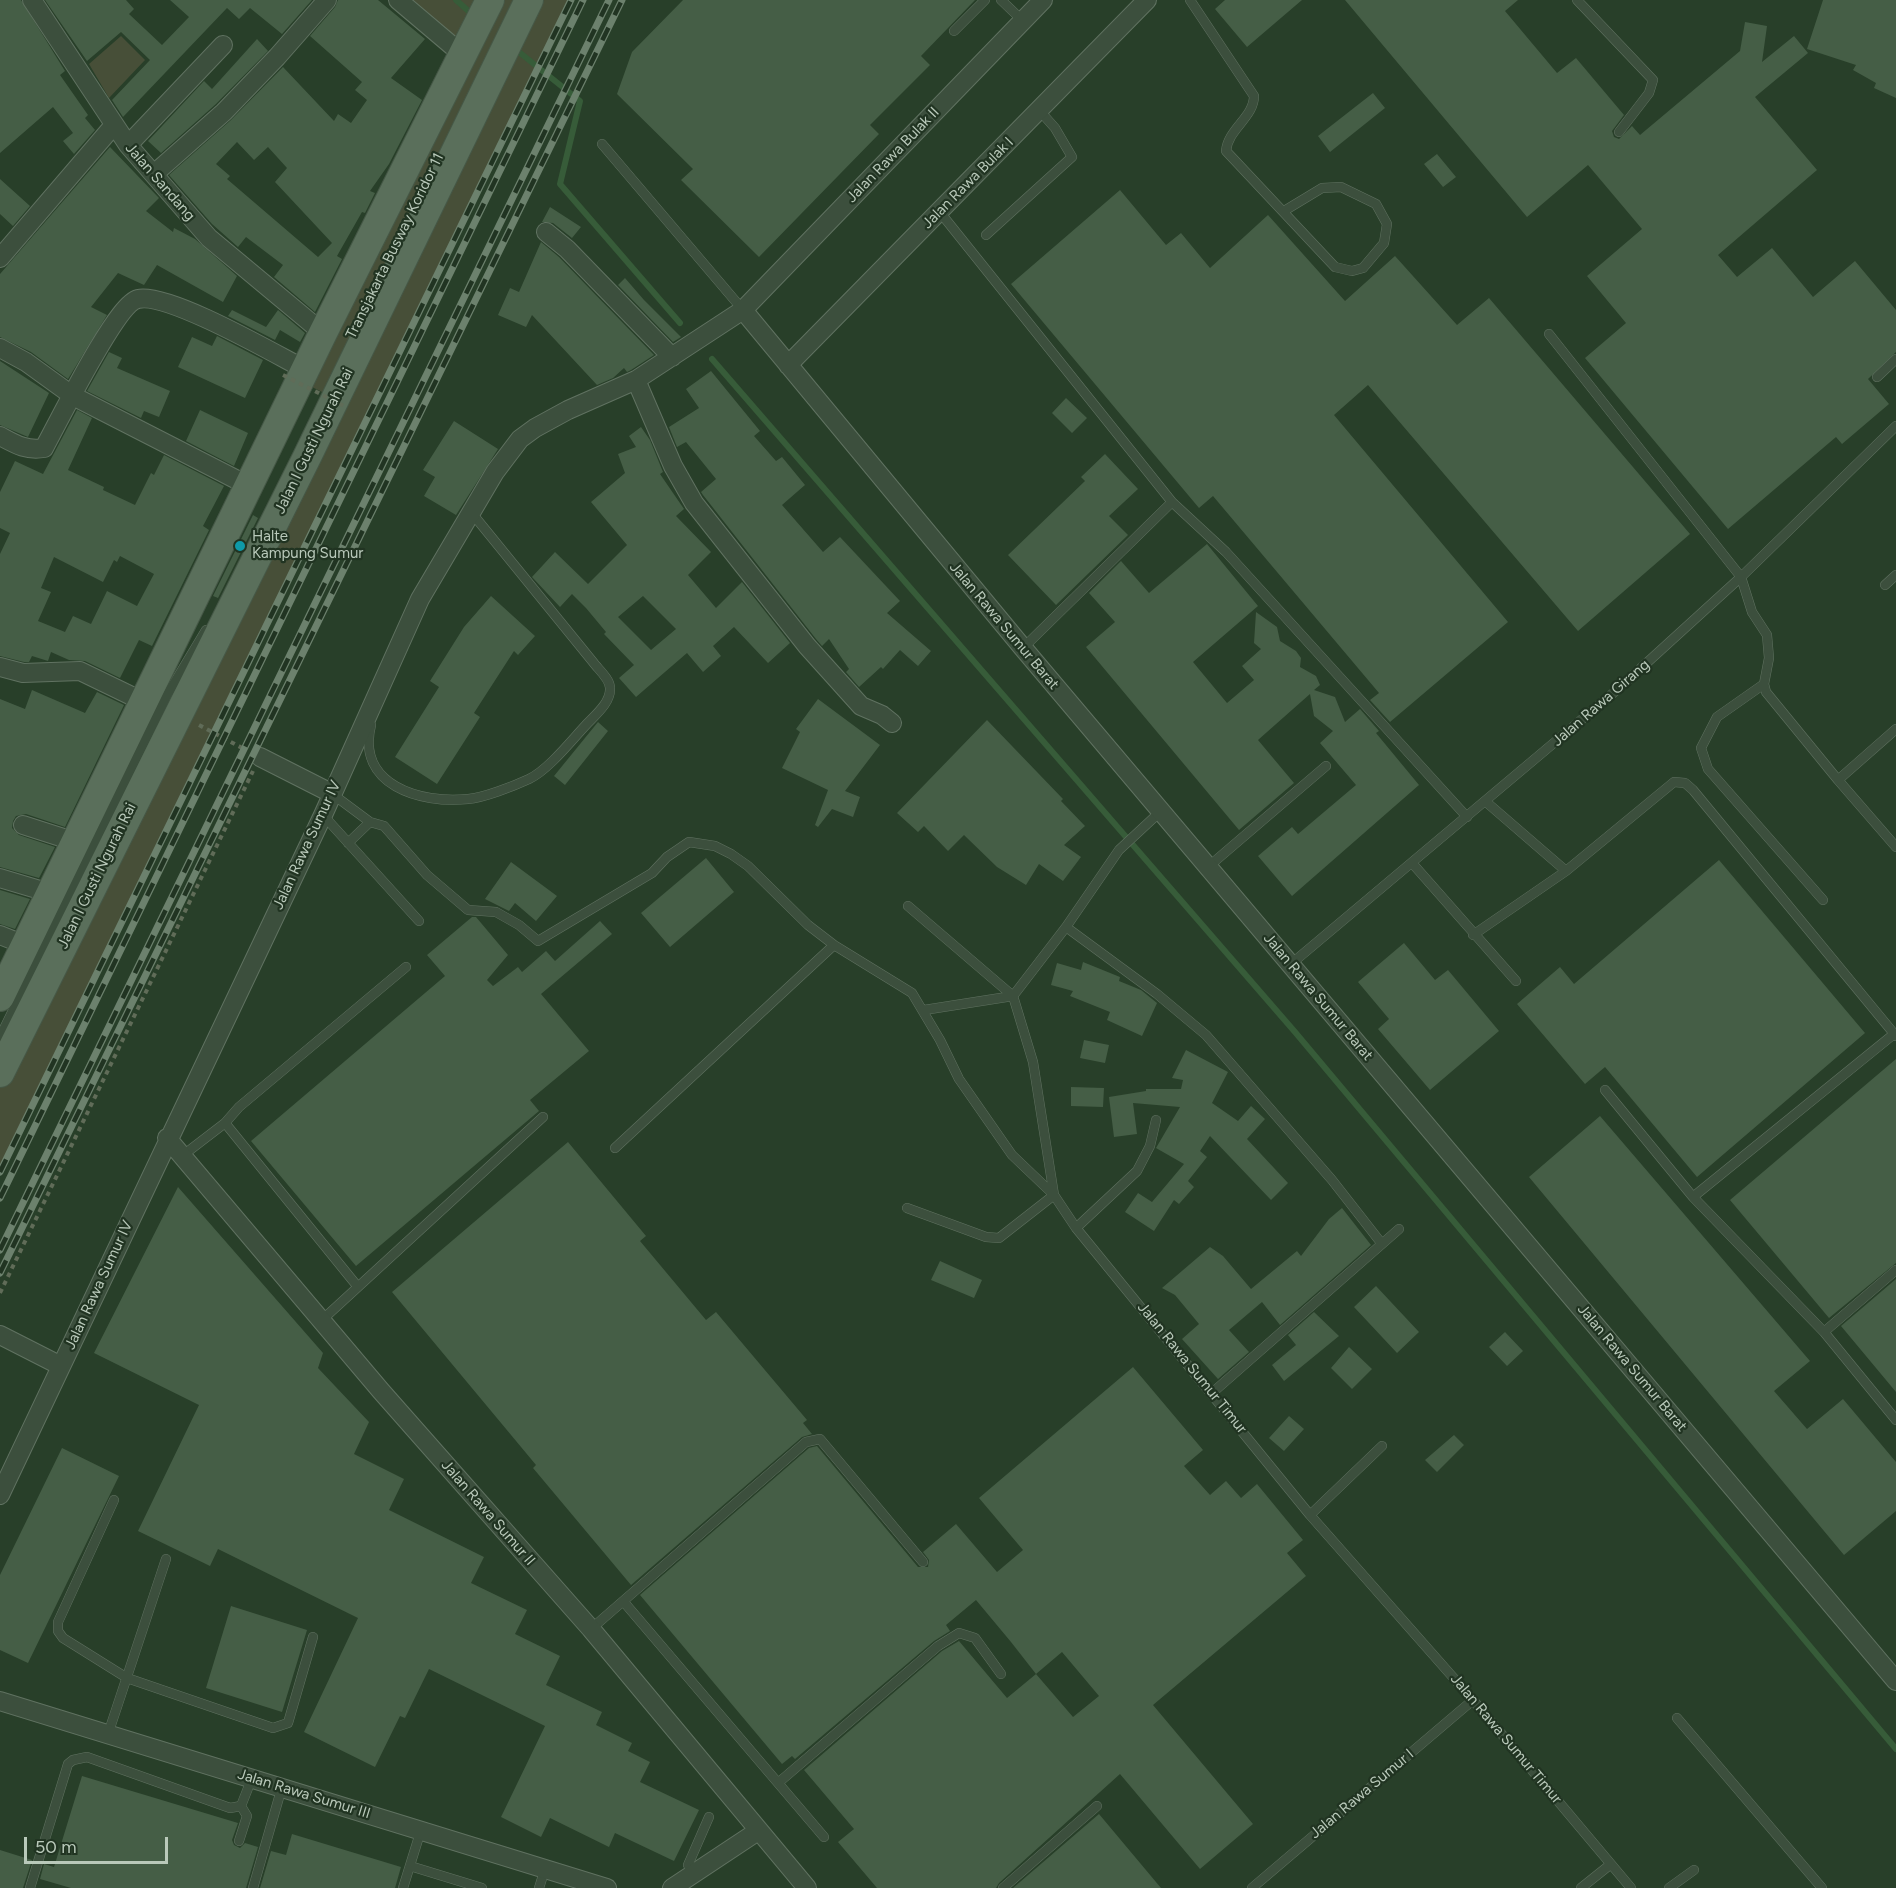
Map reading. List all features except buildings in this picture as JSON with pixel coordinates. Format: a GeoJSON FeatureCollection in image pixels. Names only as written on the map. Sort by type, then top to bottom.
{"type":"FeatureCollection","features":[{"type":"Feature","properties":{"kind":"main road","name":"Jalan I Gusti Ngurah Rai"},"geometry":{"type":"LineString","coordinates":[[0,1073],[312,446],[529,0]]}},
{"type":"Feature","properties":{"kind":"main road"},"geometry":{"type":"LineString","coordinates":[[0,997],[13,940],[51,893],[249,486],[295,372],[323,333],[488,5]]}},
{"type":"Feature","properties":{"kind":"street","name":"Jalan Sandang"},"geometry":{"type":"LineString","coordinates":[[32,0],[128,145],[209,238],[323,333]]}},
{"type":"Feature","properties":{"kind":"street"},"geometry":{"type":"LineString","coordinates":[[154,174],[224,112],[278,57],[327,0]]}},
{"type":"Feature","properties":{"kind":"street"},"geometry":{"type":"LineString","coordinates":[[398,0],[467,47]]}},
{"type":"Feature","properties":{"kind":"street","name":"Jalan Rawa Bulak II"},"geometry":{"type":"LineString","coordinates":[[743,310],[1043,0]]}},
{"type":"Feature","properties":{"kind":"street","name":"Jalan Rawa Bulak I"},"geometry":{"type":"LineString","coordinates":[[788,365],[1148,0]]}},
{"type":"Feature","properties":{"kind":"street"},"geometry":{"type":"LineString","coordinates":[[128,145],[223,45]]}},
{"type":"Feature","properties":{"kind":"street"},"geometry":{"type":"LineString","coordinates":[[0,258],[114,125]]}},
{"type":"Feature","properties":{"kind":"street"},"geometry":{"type":"LineString","coordinates":[[546,232],[567,249],[672,357]]}},
{"type":"Feature","properties":{"kind":"street"},"geometry":{"type":"LineString","coordinates":[[0,436],[21,447],[33,450],[44,448],[97,349],[126,308],[137,299],[151,299],[184,310],[295,372]]}},
{"type":"Feature","properties":{"kind":"street","name":"Jalan Rawa Sumur IV"},"geometry":{"type":"LineString","coordinates":[[0,1495],[167,1138],[323,815],[420,599],[495,472],[520,439],[568,410],[636,380],[743,310]]}},
{"type":"Feature","properties":{"kind":"street","name":"Jalan Rawa Sumur Barat"},"geometry":{"type":"LineString","coordinates":[[743,310],[1023,648],[1896,1681]]}},
{"type":"Feature","properties":{"kind":"street"},"geometry":{"type":"LineString","coordinates":[[0,348],[26,362],[73,396],[249,486]]}},
{"type":"Feature","properties":{"kind":"street"},"geometry":{"type":"LineString","coordinates":[[636,380],[686,493],[807,646],[861,706],[882,715],[892,723]]}},
{"type":"Feature","properties":{"kind":"street"},"geometry":{"type":"LineString","coordinates":[[0,667],[23,673],[80,671],[144,702]]}},
{"type":"Feature","properties":{"kind":"street"},"geometry":{"type":"LineString","coordinates":[[260,757],[331,793]]}},
{"type":"Feature","properties":{"kind":"street"},"geometry":{"type":"LineString","coordinates":[[23,825],[76,842]]}},
{"type":"Feature","properties":{"kind":"street"},"geometry":{"type":"LineString","coordinates":[[0,878],[51,893]]}},
{"type":"Feature","properties":{"kind":"street","name":"Jalan Rawa Sumur II"},"geometry":{"type":"LineString","coordinates":[[167,1138],[381,1391],[591,1629],[807,1888]]}},
{"type":"Feature","properties":{"kind":"street"},"geometry":{"type":"LineString","coordinates":[[0,1335],[61,1366]]}},
{"type":"Feature","properties":{"kind":"street","name":"Jalan Rawa Sumur III"},"geometry":{"type":"LineString","coordinates":[[0,1701],[545,1869],[570,1882],[607,1888]]}},
{"type":"Feature","properties":{"kind":"street"},"geometry":{"type":"LineString","coordinates":[[673,1888],[758,1831]]}},
{"type":"Feature","properties":{"kind":"lane"},"geometry":{"type":"LineString","coordinates":[[954,31],[985,0]]}},
{"type":"Feature","properties":{"kind":"lane"},"geometry":{"type":"LineString","coordinates":[[1001,0],[1023,21]]}},
{"type":"Feature","properties":{"kind":"lane"},"geometry":{"type":"LineString","coordinates":[[1190,0],[1254,96],[1254,104],[1227,139],[1226,151],[1335,267],[1352,271],[1364,268],[1384,243],[1386,224],[1376,204],[1341,187],[1322,188],[1284,211]]}},
{"type":"Feature","properties":{"kind":"lane"},"geometry":{"type":"LineString","coordinates":[[1577,0],[1653,80],[1649,93],[1619,132]]}},
{"type":"Feature","properties":{"kind":"lane"},"geometry":{"type":"LineString","coordinates":[[986,235],[1072,157],[1055,128],[1039,110]]}},
{"type":"Feature","properties":{"kind":"lane"},"geometry":{"type":"LineString","coordinates":[[602,144],[743,310]]}},
{"type":"Feature","properties":{"kind":"lane"},"geometry":{"type":"LineString","coordinates":[[939,211],[1172,502],[1226,552],[1467,817]]}},
{"type":"Feature","properties":{"kind":"lane"},"geometry":{"type":"LineString","coordinates":[[1549,334],[1741,577],[1752,612],[1767,635],[1769,658],[1764,684],[1772,701],[1896,847]]}},
{"type":"Feature","properties":{"kind":"lane"},"geometry":{"type":"LineString","coordinates":[[1877,377],[1896,359]]}},
{"type":"Feature","properties":{"kind":"lane"},"geometry":{"type":"LineString","coordinates":[[223,603],[294,464],[326,394]]}},
{"type":"Feature","properties":{"kind":"lane","name":"Jalan Rawa Girang"},"geometry":{"type":"LineString","coordinates":[[1291,964],[1618,689],[1741,577],[1896,426]]}},
{"type":"Feature","properties":{"kind":"lane"},"geometry":{"type":"LineString","coordinates":[[1023,648],[1172,502]]}},
{"type":"Feature","properties":{"kind":"lane"},"geometry":{"type":"LineString","coordinates":[[384,675],[367,741],[377,770],[396,789],[418,797],[469,800],[531,778],[567,746],[606,703],[610,694],[610,685],[471,512]]}},
{"type":"Feature","properties":{"kind":"lane"},"geometry":{"type":"LineString","coordinates":[[1885,585],[1896,574]]}},
{"type":"Feature","properties":{"kind":"lane"},"geometry":{"type":"LineString","coordinates":[[0,1037],[167,695],[210,623]]}},
{"type":"Feature","properties":{"kind":"lane"},"geometry":{"type":"LineString","coordinates":[[1764,684],[1718,717],[1701,748],[1708,769],[1823,900]]}},
{"type":"Feature","properties":{"kind":"lane"},"geometry":{"type":"LineString","coordinates":[[1838,780],[1896,729]]}},
{"type":"Feature","properties":{"kind":"lane"},"geometry":{"type":"LineString","coordinates":[[1208,867],[1326,766]]}},
{"type":"Feature","properties":{"kind":"lane"},"geometry":{"type":"LineString","coordinates":[[1473,935],[1566,871],[1674,782],[1685,783],[1694,789],[1895,1035],[1693,1197]]}},
{"type":"Feature","properties":{"kind":"lane"},"geometry":{"type":"LineString","coordinates":[[331,793],[370,822],[348,843]]}},
{"type":"Feature","properties":{"kind":"lane"},"geometry":{"type":"LineString","coordinates":[[1485,801],[1566,871]]}},
{"type":"Feature","properties":{"kind":"lane"},"geometry":{"type":"LineString","coordinates":[[924,1010],[1013,996],[1066,927],[1119,850],[1161,812]]}},
{"type":"Feature","properties":{"kind":"lane"},"geometry":{"type":"LineString","coordinates":[[323,815],[419,921]]}},
{"type":"Feature","properties":{"kind":"lane","name":"Jalan Rawa Sumur Timur"},"geometry":{"type":"LineString","coordinates":[[370,822],[379,823],[387,829],[427,875],[468,910],[496,912],[519,924],[538,941],[652,873],[689,842],[716,846],[748,866],[808,925],[834,945],[912,993],[924,1010],[959,1079],[1012,1155],[1054,1195],[1076,1228],[1310,1515],[1473,1700],[1631,1888]]}},
{"type":"Feature","properties":{"kind":"lane"},"geometry":{"type":"LineString","coordinates":[[1412,863],[1473,935],[1516,981]]}},
{"type":"Feature","properties":{"kind":"lane"},"geometry":{"type":"LineString","coordinates":[[907,1208],[986,1237],[999,1238],[1054,1195],[1033,1062],[1013,996],[908,906]]}},
{"type":"Feature","properties":{"kind":"lane"},"geometry":{"type":"LineString","coordinates":[[1066,927],[1157,994],[1206,1035],[1332,1180],[1382,1244]]}},
{"type":"Feature","properties":{"kind":"lane"},"geometry":{"type":"LineString","coordinates":[[615,1148],[834,945]]}},
{"type":"Feature","properties":{"kind":"lane"},"geometry":{"type":"LineString","coordinates":[[182,1155],[225,1123],[239,1107],[406,967]]}},
{"type":"Feature","properties":{"kind":"lane"},"geometry":{"type":"LineString","coordinates":[[1605,1090],[1693,1197],[1824,1332],[1896,1420]]}},
{"type":"Feature","properties":{"kind":"lane"},"geometry":{"type":"LineString","coordinates":[[322,1320],[543,1117]]}},
{"type":"Feature","properties":{"kind":"lane"},"geometry":{"type":"LineString","coordinates":[[1076,1228],[1137,1171],[1150,1146],[1156,1120]]}},
{"type":"Feature","properties":{"kind":"lane"},"geometry":{"type":"LineString","coordinates":[[225,1123],[358,1287]]}},
{"type":"Feature","properties":{"kind":"lane"},"geometry":{"type":"LineString","coordinates":[[1212,1393],[1400,1230]]}},
{"type":"Feature","properties":{"kind":"lane"},"geometry":{"type":"LineString","coordinates":[[1824,1332],[1896,1270]]}},
{"type":"Feature","properties":{"kind":"lane"},"geometry":{"type":"LineString","coordinates":[[591,1629],[806,1442],[813,1439],[820,1439],[923,1562]]}},
{"type":"Feature","properties":{"kind":"lane"},"geometry":{"type":"LineString","coordinates":[[1310,1515],[1382,1446]]}},
{"type":"Feature","properties":{"kind":"lane"},"geometry":{"type":"LineString","coordinates":[[114,1500],[58,1622],[58,1631],[63,1638],[127,1678],[273,1728],[281,1728],[288,1723],[313,1637]]}},
{"type":"Feature","properties":{"kind":"lane"},"geometry":{"type":"LineString","coordinates":[[108,1734],[166,1559]]}},
{"type":"Feature","properties":{"kind":"lane"},"geometry":{"type":"LineString","coordinates":[[623,1601],[824,1837]]}},
{"type":"Feature","properties":{"kind":"lane"},"geometry":{"type":"LineString","coordinates":[[778,1784],[938,1646],[959,1633],[975,1638],[1001,1674]]}},
{"type":"Feature","properties":{"kind":"lane","name":"Jalan Rawa Sumur I"},"geometry":{"type":"LineString","coordinates":[[1252,1888],[1473,1700]]}},
{"type":"Feature","properties":{"kind":"lane"},"geometry":{"type":"LineString","coordinates":[[1677,1718],[1822,1888]]}},
{"type":"Feature","properties":{"kind":"lane"},"geometry":{"type":"LineString","coordinates":[[30,1888],[68,1764],[73,1760],[87,1757],[230,1808],[241,1806]]}},
{"type":"Feature","properties":{"kind":"lane"},"geometry":{"type":"LineString","coordinates":[[241,1806],[252,1778]]}},
{"type":"Feature","properties":{"kind":"lane"},"geometry":{"type":"LineString","coordinates":[[253,1888],[282,1787]]}},
{"type":"Feature","properties":{"kind":"lane"},"geometry":{"type":"LineString","coordinates":[[239,1841],[247,1816],[241,1806]]}},
{"type":"Feature","properties":{"kind":"lane"},"geometry":{"type":"LineString","coordinates":[[1003,1888],[1097,1806]]}},
{"type":"Feature","properties":{"kind":"lane"},"geometry":{"type":"LineString","coordinates":[[694,1874],[688,1866],[709,1817]]}},
{"type":"Feature","properties":{"kind":"lane"},"geometry":{"type":"LineString","coordinates":[[403,1888],[421,1830]]}},
{"type":"Feature","properties":{"kind":"lane"},"geometry":{"type":"LineString","coordinates":[[1581,1888],[1611,1864]]}},
{"type":"Feature","properties":{"kind":"lane"},"geometry":{"type":"LineString","coordinates":[[410,1866],[482,1888]]}},
{"type":"Feature","properties":{"kind":"lane"},"geometry":{"type":"LineString","coordinates":[[539,1888],[545,1869]]}},
{"type":"Feature","properties":{"kind":"lane"},"geometry":{"type":"LineString","coordinates":[[1669,1888],[1694,1870]]}},
{"type":"Feature","properties":{"kind":"path"},"geometry":{"type":"LineString","coordinates":[[295,372],[346,407]]}},
{"type":"Feature","properties":{"kind":"path"},"geometry":{"type":"LineString","coordinates":[[0,1293],[260,757],[177,714]]}},
{"type":"Feature","properties":{"kind":"green space"},"geometry":{"type":"Polygon","coordinates":[[[398,0],[514,0],[326,394],[300,381],[463,56],[398,0]]]}},
{"type":"Feature","properties":{"kind":"green space"},"geometry":{"type":"Polygon","coordinates":[[[529,0],[570,0],[0,1172],[0,1073],[529,0]]]}},
{"type":"Feature","properties":{"kind":"green space"},"geometry":{"type":"Polygon","coordinates":[[[121,36],[145,60],[109,98],[89,64],[121,36]]]}},
{"type":"Feature","properties":{"kind":"waterway"},"geometry":{"type":"LineString","coordinates":[[456,0],[473,15]]}},
{"type":"Feature","properties":{"kind":"waterway"},"geometry":{"type":"LineString","coordinates":[[514,48],[580,101],[560,184],[680,323]]}},
{"type":"Feature","properties":{"kind":"waterway"},"geometry":{"type":"LineString","coordinates":[[712,359],[1295,1032],[1896,1749]]}},
{"type":"Feature","properties":{"kind":"railway"},"geometry":{"type":"LineString","coordinates":[[0,1172],[571,0]]}},
{"type":"Feature","properties":{"kind":"railway"},"geometry":{"type":"LineString","coordinates":[[0,1198],[583,0]]}},
{"type":"Feature","properties":{"kind":"railway"},"geometry":{"type":"LineString","coordinates":[[0,1250],[609,0]]}},
{"type":"Feature","properties":{"kind":"railway"},"geometry":{"type":"LineString","coordinates":[[0,1273],[622,0]]}},
{"type":"Feature","properties":{"kind":"place","name":"Halte Kampung Sumur"},"geometry":{"type":"Point","coordinates":[240,546]}}]}
